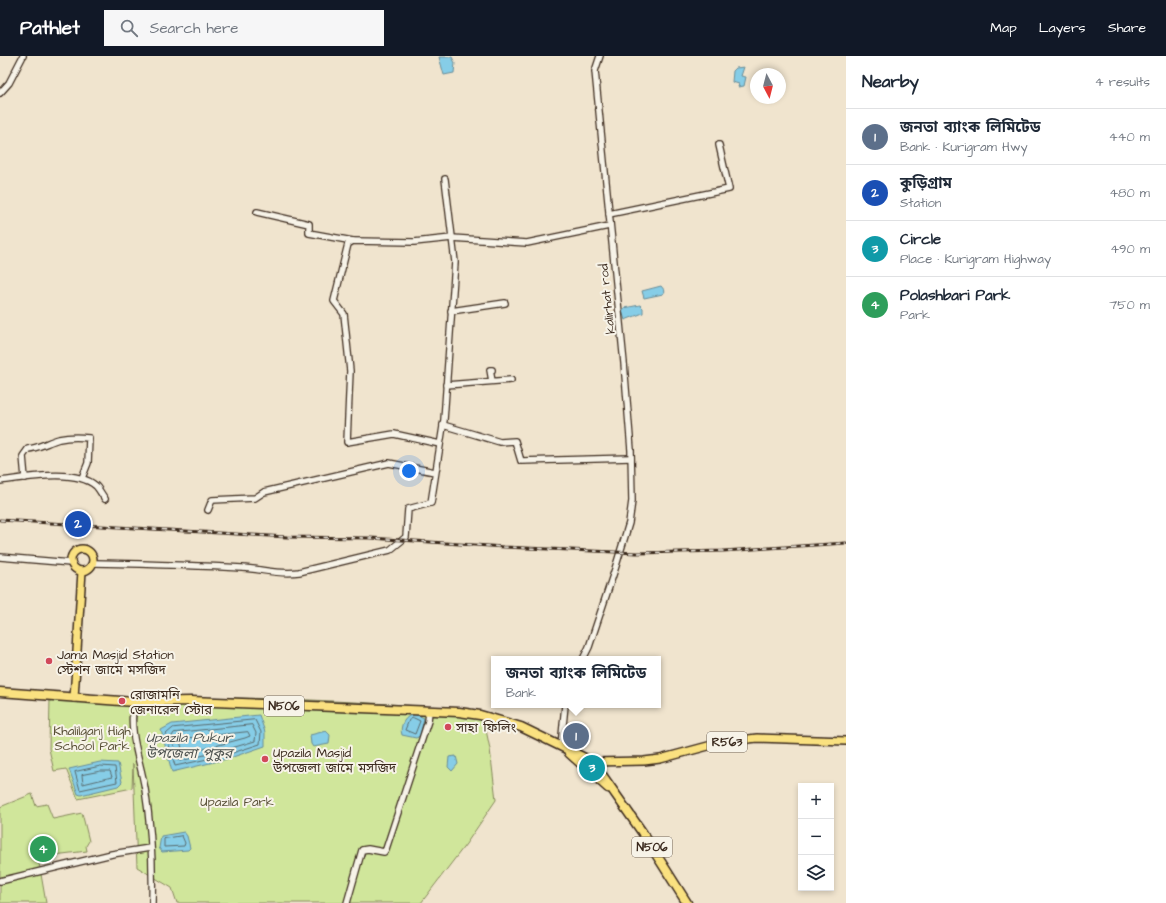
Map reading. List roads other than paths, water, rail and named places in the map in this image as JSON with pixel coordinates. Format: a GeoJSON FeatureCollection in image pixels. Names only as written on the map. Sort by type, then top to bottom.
{"type":"FeatureCollection","features":[{"type":"Feature","properties":{"kind":"highway","name":"N506"},"geometry":{"type":"LineString","coordinates":[[0,692],[134,702],[191,701],[429,711],[480,715],[502,720],[521,727],[593,762],[642,832],[687,903]]}},
{"type":"Feature","properties":{"kind":"highway","name":"N506"},"geometry":{"type":"LineString","coordinates":[[561,746],[614,792]]}},
{"type":"Feature","properties":{"kind":"main road"},"geometry":{"type":"LineString","coordinates":[[80,550],[90,553],[92,563],[88,569],[82,571],[75,569],[71,563],[74,553],[80,550]]}},
{"type":"Feature","properties":{"kind":"main road"},"geometry":{"type":"LineString","coordinates":[[74,698],[82,571]]}},
{"type":"Feature","properties":{"kind":"main road","name":"R563"},"geometry":{"type":"LineString","coordinates":[[584,767],[593,762],[660,759],[723,742],[757,738],[846,741]]}},
{"type":"Feature","properties":{"kind":"main road","name":"R563"},"geometry":{"type":"LineString","coordinates":[[592,774],[611,762]]}},
{"type":"Feature","properties":{"kind":"street"},"geometry":{"type":"LineString","coordinates":[[0,93],[9,83],[22,56]]}},
{"type":"Feature","properties":{"kind":"street","name":"kalirhat rod"},"geometry":{"type":"LineString","coordinates":[[584,656],[595,630],[624,540],[629,523],[632,501],[631,458],[624,363],[609,226],[595,72],[600,56]]}},
{"type":"Feature","properties":{"kind":"street"},"geometry":{"type":"LineString","coordinates":[[609,214],[729,190],[719,145]]}},
{"type":"Feature","properties":{"kind":"street"},"geometry":{"type":"LineString","coordinates":[[92,563],[168,564],[246,568],[284,574],[390,550],[406,537],[408,509],[431,503],[443,425],[455,262],[445,178]]}},
{"type":"Feature","properties":{"kind":"street"},"geometry":{"type":"LineString","coordinates":[[257,212],[309,224],[308,233],[353,241],[414,242],[452,238],[527,243],[609,226]]}},
{"type":"Feature","properties":{"kind":"street"},"geometry":{"type":"LineString","coordinates":[[353,241],[348,244],[334,301],[344,314],[350,371],[347,442],[394,434],[440,444]]}},
{"type":"Feature","properties":{"kind":"street"},"geometry":{"type":"LineString","coordinates":[[451,311],[504,303]]}},
{"type":"Feature","properties":{"kind":"street"},"geometry":{"type":"LineString","coordinates":[[492,370],[490,370],[492,381]]}},
{"type":"Feature","properties":{"kind":"street"},"geometry":{"type":"LineString","coordinates":[[446,385],[511,380]]}},
{"type":"Feature","properties":{"kind":"street"},"geometry":{"type":"LineString","coordinates":[[443,425],[500,442],[515,441],[521,461],[631,458]]}},
{"type":"Feature","properties":{"kind":"street"},"geometry":{"type":"LineString","coordinates":[[25,478],[23,456],[28,449],[38,448],[61,439],[79,437],[89,438],[88,464],[82,478]]}},
{"type":"Feature","properties":{"kind":"street"},"geometry":{"type":"LineString","coordinates":[[208,510],[212,500],[255,498],[264,492],[389,464],[435,472]]}},
{"type":"Feature","properties":{"kind":"street"},"geometry":{"type":"LineString","coordinates":[[0,481],[48,476],[82,478],[96,486],[105,499]]}},
{"type":"Feature","properties":{"kind":"street"},"geometry":{"type":"LineString","coordinates":[[0,558],[71,563]]}},
{"type":"Feature","properties":{"kind":"street"},"geometry":{"type":"LineString","coordinates":[[134,702],[132,729],[145,789],[152,876],[152,903]]}},
{"type":"Feature","properties":{"kind":"street"},"geometry":{"type":"LineString","coordinates":[[561,746],[566,708]]}},
{"type":"Feature","properties":{"kind":"street"},"geometry":{"type":"LineString","coordinates":[[347,903],[362,850],[368,849],[384,852],[386,849],[428,721],[429,711]]}},
{"type":"Feature","properties":{"kind":"street"},"geometry":{"type":"LineString","coordinates":[[0,881],[119,853],[150,848]]}},
{"type":"Feature","properties":{"kind":"water"},"geometry":{"type":"Polygon","coordinates":[[[439,57],[452,57],[455,63],[454,73],[444,75],[439,57]]]}},
{"type":"Feature","properties":{"kind":"water"},"geometry":{"type":"Polygon","coordinates":[[[744,67],[741,76],[746,77],[744,86],[738,87],[739,84],[732,82],[733,71],[736,68],[744,67]]]}},
{"type":"Feature","properties":{"kind":"water"},"geometry":{"type":"Polygon","coordinates":[[[661,286],[665,291],[663,294],[644,298],[642,291],[661,286]]]}},
{"type":"Feature","properties":{"kind":"water"},"geometry":{"type":"Polygon","coordinates":[[[640,305],[643,308],[643,313],[625,320],[622,311],[624,308],[640,305]]]}},
{"type":"Feature","properties":{"kind":"water"},"geometry":{"type":"Polygon","coordinates":[[[415,714],[424,718],[420,736],[416,738],[402,735],[402,725],[408,716],[415,714]]]}},
{"type":"Feature","properties":{"kind":"water","name":"Upazila Pukur উপজেলা পুকুর"},"geometry":{"type":"Polygon","coordinates":[[[259,715],[265,732],[265,746],[227,759],[172,772],[161,730],[172,724],[259,715]]]}},
{"type":"Feature","properties":{"kind":"water"},"geometry":{"type":"Polygon","coordinates":[[[326,731],[330,735],[329,744],[313,747],[311,744],[310,735],[326,731]]]}},
{"type":"Feature","properties":{"kind":"water"},"geometry":{"type":"Polygon","coordinates":[[[456,756],[458,764],[452,771],[448,767],[449,757],[456,756]]]}},
{"type":"Feature","properties":{"kind":"water"},"geometry":{"type":"Polygon","coordinates":[[[100,762],[118,763],[122,782],[118,786],[81,795],[78,794],[69,769],[100,762]]]}},
{"type":"Feature","properties":{"kind":"water"},"geometry":{"type":"Polygon","coordinates":[[[184,832],[187,836],[190,848],[188,850],[162,852],[159,848],[161,836],[184,832]]]}},
{"type":"Feature","properties":{"kind":"railway"},"geometry":{"type":"LineString","coordinates":[[0,520],[287,537],[371,538],[504,547],[637,553],[723,551],[846,543]]}},
{"type":"Feature","properties":{"kind":"place","name":"কুড়িগ্রাম"},"geometry":{"type":"Point","coordinates":[78,524]}},
{"type":"Feature","properties":{"kind":"place","name":"Jama Masjid Station স্টেশন জামে মসজিদ"},"geometry":{"type":"Point","coordinates":[49,661]}},
{"type":"Feature","properties":{"kind":"place","name":"রোজামনি জেনারেল স্টোর"},"geometry":{"type":"Point","coordinates":[122,701]}},
{"type":"Feature","properties":{"kind":"place","name":"সাহা ফিলিং"},"geometry":{"type":"Point","coordinates":[448,727]}},
{"type":"Feature","properties":{"kind":"place","name":"জনতা ব্যাংক লিমিটেড"},"geometry":{"type":"Point","coordinates":[576,736]}},
{"type":"Feature","properties":{"kind":"place","name":"Upazila Masjid উপজেলা জামে মসজিদ"},"geometry":{"type":"Point","coordinates":[265,759]}},
{"type":"Feature","properties":{"kind":"place","name":"Circle"},"geometry":{"type":"Point","coordinates":[592,768]}},
{"type":"Feature","properties":{"kind":"place","name":"Polashbari Park"},"geometry":{"type":"Point","coordinates":[43,849]}},
{"type":"Feature","properties":{"kind":"park label","name":"Khalilganj High School Park"},"geometry":{"type":"Point","coordinates":[92,738]}},
{"type":"Feature","properties":{"kind":"park label","name":"Upazila Park"},"geometry":{"type":"Point","coordinates":[237,801]}}]}
